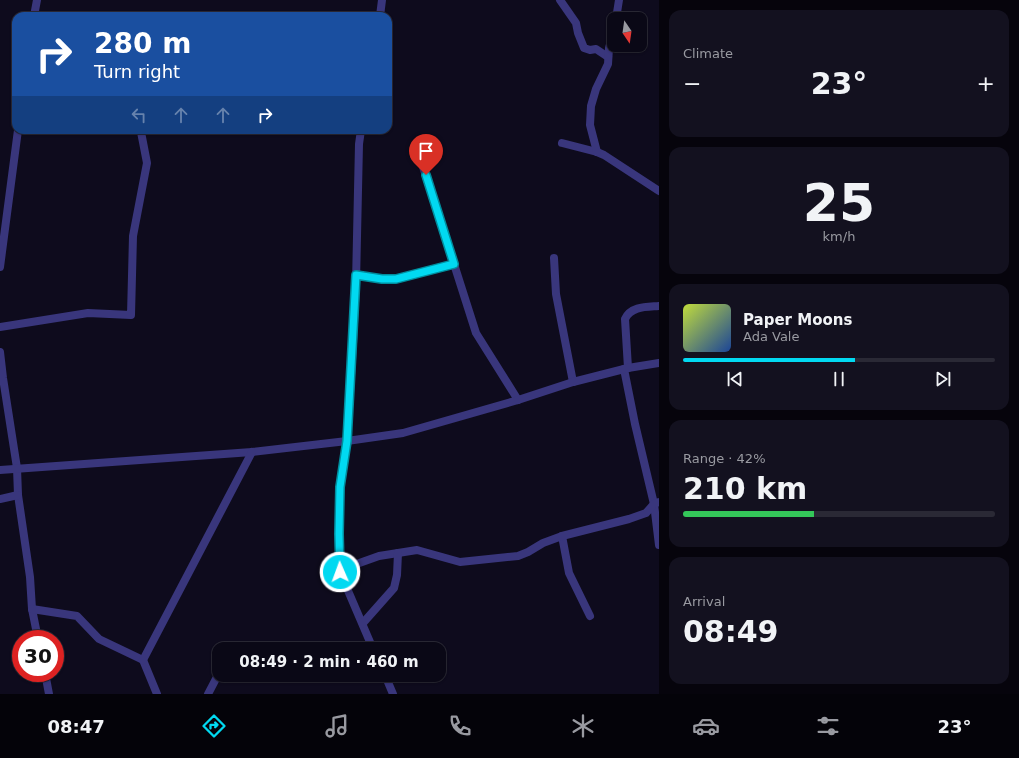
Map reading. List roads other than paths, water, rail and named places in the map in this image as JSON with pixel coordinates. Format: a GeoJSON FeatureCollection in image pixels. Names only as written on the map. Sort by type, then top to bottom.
{"type":"FeatureCollection","features":[{"type":"Feature","properties":{"kind":"street"},"geometry":{"type":"LineString","coordinates":[[35,12],[37,0]]}},
{"type":"Feature","properties":{"kind":"street"},"geometry":{"type":"LineString","coordinates":[[380,12],[382,0]]}},
{"type":"Feature","properties":{"kind":"street"},"geometry":{"type":"LineString","coordinates":[[560,0],[576,23],[584,48],[590,50],[596,49],[608,57]]}},
{"type":"Feature","properties":{"kind":"street"},"geometry":{"type":"LineString","coordinates":[[617,12],[619,0]]}},
{"type":"Feature","properties":{"kind":"street"},"geometry":{"type":"LineString","coordinates":[[597,152],[590,125],[591,106],[596,89],[608,64],[609,52]]}},
{"type":"Feature","properties":{"kind":"street"},"geometry":{"type":"LineString","coordinates":[[0,267],[17,134]]}},
{"type":"Feature","properties":{"kind":"street"},"geometry":{"type":"LineString","coordinates":[[0,327],[88,313],[131,315],[134,236],[147,163],[141,134]]}},
{"type":"Feature","properties":{"kind":"street"},"geometry":{"type":"LineString","coordinates":[[360,134],[356,275],[347,441],[340,487],[339,534],[340,572],[370,642]]}},
{"type":"Feature","properties":{"kind":"street"},"geometry":{"type":"LineString","coordinates":[[562,143],[597,152],[659,191]]}},
{"type":"Feature","properties":{"kind":"street"},"geometry":{"type":"LineString","coordinates":[[416,145],[476,333],[518,400]]}},
{"type":"Feature","properties":{"kind":"street"},"geometry":{"type":"LineString","coordinates":[[554,258],[556,294],[573,382]]}},
{"type":"Feature","properties":{"kind":"street"},"geometry":{"type":"LineString","coordinates":[[356,275],[382,279],[396,279],[454,264]]}},
{"type":"Feature","properties":{"kind":"street"},"geometry":{"type":"LineString","coordinates":[[659,306],[641,307],[632,310],[627,314],[625,319],[626,369],[635,424],[657,503],[659,545]]}},
{"type":"Feature","properties":{"kind":"street"},"geometry":{"type":"LineString","coordinates":[[0,352],[17,468],[18,495],[30,577],[32,609],[36,630]]}},
{"type":"Feature","properties":{"kind":"street"},"geometry":{"type":"LineString","coordinates":[[0,470],[252,452],[404,433],[518,400],[573,382],[626,369],[659,363]]}},
{"type":"Feature","properties":{"kind":"street"},"geometry":{"type":"LineString","coordinates":[[143,660],[252,452]]}},
{"type":"Feature","properties":{"kind":"street"},"geometry":{"type":"LineString","coordinates":[[0,499],[18,495]]}},
{"type":"Feature","properties":{"kind":"street"},"geometry":{"type":"LineString","coordinates":[[340,572],[351,566],[379,556],[417,550],[460,562],[512,557],[523,554],[543,543],[562,536],[629,519],[646,513],[657,503]]}},
{"type":"Feature","properties":{"kind":"street"},"geometry":{"type":"LineString","coordinates":[[562,536],[569,573],[590,616]]}},
{"type":"Feature","properties":{"kind":"street"},"geometry":{"type":"LineString","coordinates":[[363,623],[394,588],[397,575],[398,553]]}},
{"type":"Feature","properties":{"kind":"street"},"geometry":{"type":"LineString","coordinates":[[32,609],[77,616],[99,639],[143,660],[157,694]]}},
{"type":"Feature","properties":{"kind":"street"},"geometry":{"type":"LineString","coordinates":[[47,682],[49,694]]}},
{"type":"Feature","properties":{"kind":"street"},"geometry":{"type":"LineString","coordinates":[[208,694],[214,682]]}},
{"type":"Feature","properties":{"kind":"street"},"geometry":{"type":"LineString","coordinates":[[388,682],[393,694]]}}]}
